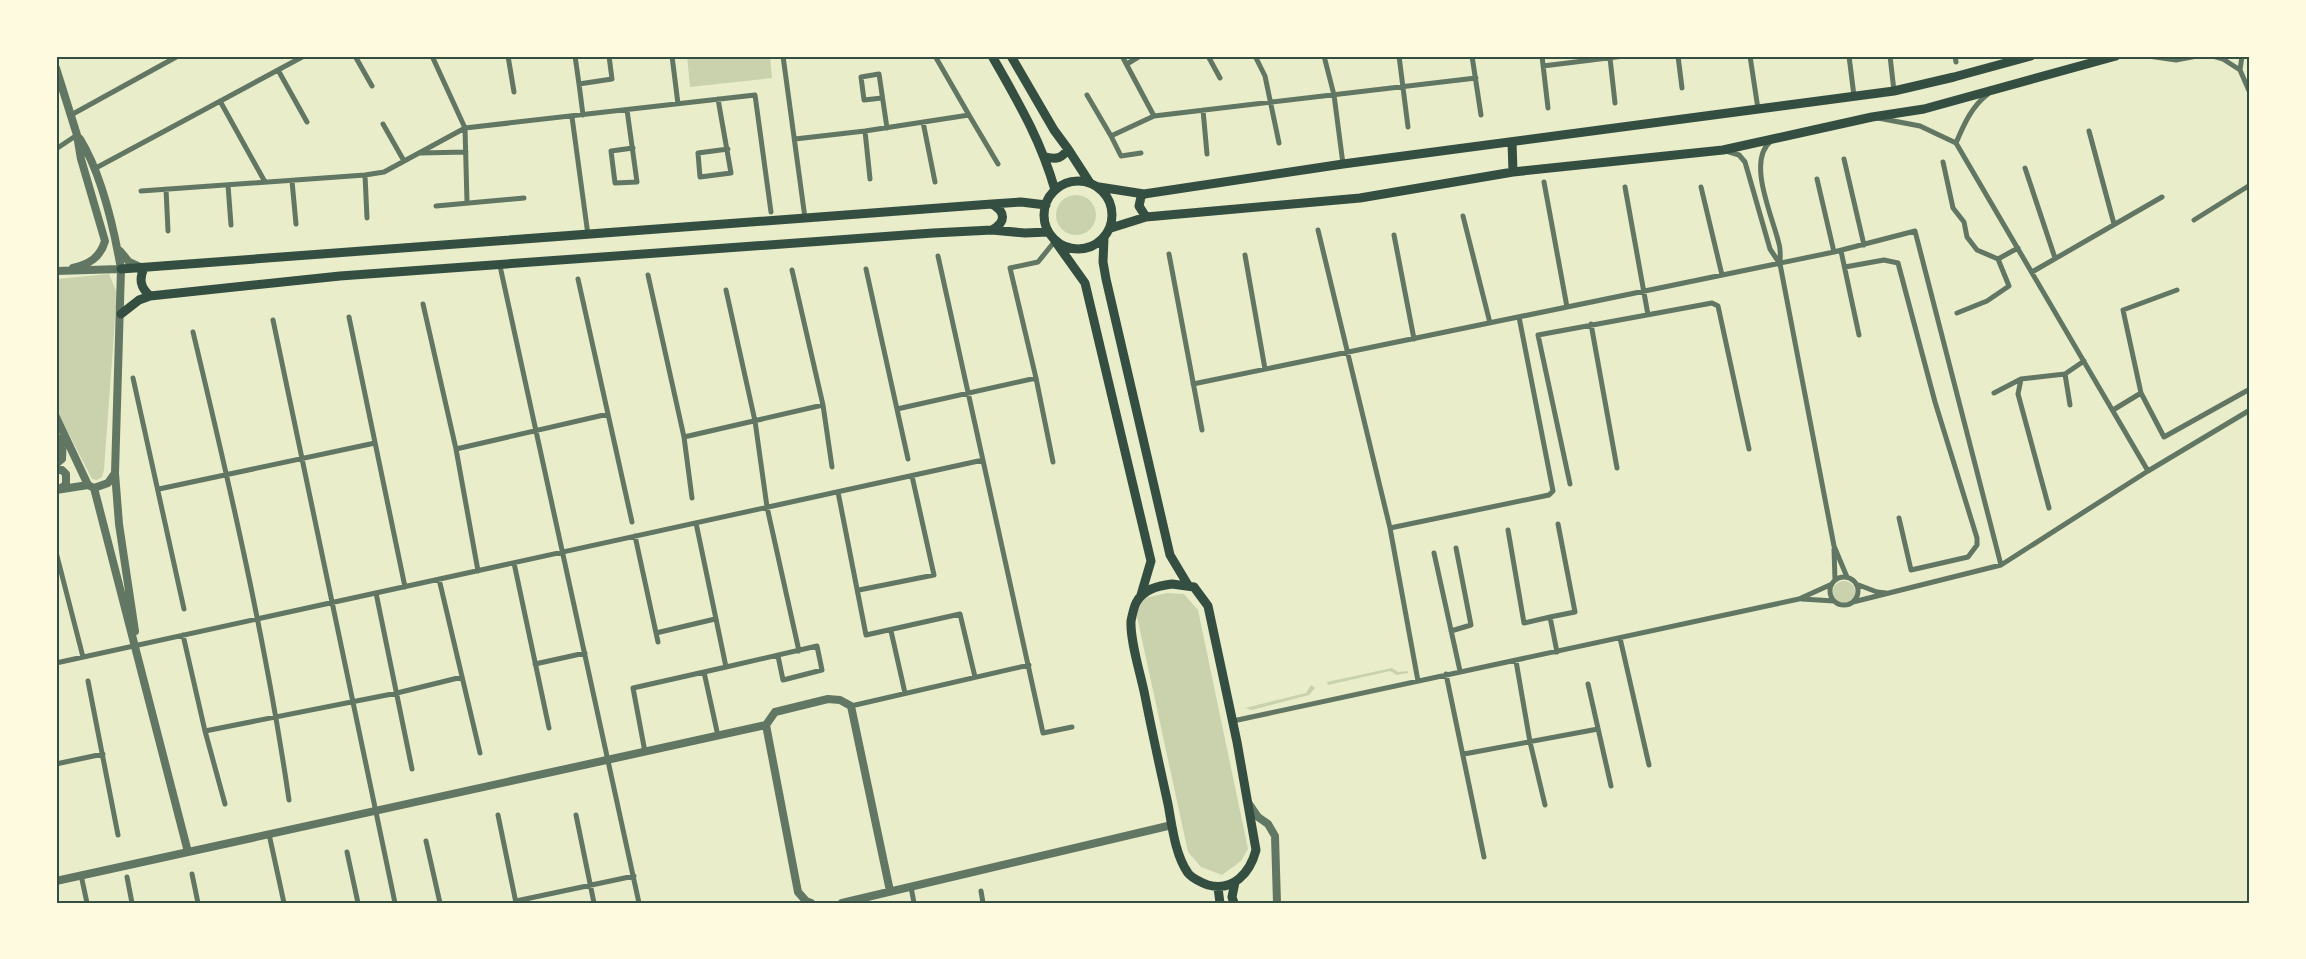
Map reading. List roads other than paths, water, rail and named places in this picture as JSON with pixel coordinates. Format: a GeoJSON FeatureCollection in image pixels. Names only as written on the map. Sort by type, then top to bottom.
{"type":"FeatureCollection","features":[{"type":"Feature","properties":{"kind":"main road"},"geometry":{"type":"LineString","coordinates":[[992,56],[1036,134],[1046,157],[1055,190]]}},
{"type":"Feature","properties":{"kind":"main road"},"geometry":{"type":"LineString","coordinates":[[1012,56],[1054,130],[1090,183]]}},
{"type":"Feature","properties":{"kind":"main road"},"geometry":{"type":"LineString","coordinates":[[1142,595],[1158,586],[1188,585],[1194,587],[1208,606],[1233,720],[1256,850],[1253,862],[1245,874],[1235,882],[1218,888],[1203,884],[1189,874],[1181,859],[1172,825],[1136,652],[1132,621],[1136,603],[1142,595],[1151,560],[1085,283],[1076,268],[1048,232],[1044,219],[1046,205],[1055,190],[1072,181],[1144,194],[1343,164],[1758,110],[1894,91],[2030,56]]}},
{"type":"Feature","properties":{"kind":"main road"},"geometry":{"type":"LineString","coordinates":[[1110,228],[1146,217],[1360,198],[1513,172],[1723,150],[1872,117],[1924,109],[2116,56]]}},
{"type":"Feature","properties":{"kind":"main road"},"geometry":{"type":"LineString","coordinates":[[1512,142],[1513,172]]}},
{"type":"Feature","properties":{"kind":"main road"},"geometry":{"type":"LineString","coordinates":[[1046,157],[1055,160],[1063,156],[1068,149]]}},
{"type":"Feature","properties":{"kind":"main road"},"geometry":{"type":"LineString","coordinates":[[1054,241],[1066,248],[1080,250],[1093,247],[1104,238],[1110,228],[1112,206],[1099,187]]}},
{"type":"Feature","properties":{"kind":"main road"},"geometry":{"type":"LineString","coordinates":[[1144,194],[1139,202],[1139,206],[1146,217]]}},
{"type":"Feature","properties":{"kind":"main road"},"geometry":{"type":"LineString","coordinates":[[121,269],[588,236],[992,204],[1021,202],[1046,205]]}},
{"type":"Feature","properties":{"kind":"main road"},"geometry":{"type":"LineString","coordinates":[[992,204],[1000,209],[1003,217],[1000,226],[992,230]]}},
{"type":"Feature","properties":{"kind":"main road"},"geometry":{"type":"LineString","coordinates":[[121,314],[139,300],[150,296],[340,276],[992,230],[1025,233],[1048,232]]}},
{"type":"Feature","properties":{"kind":"main road"},"geometry":{"type":"LineString","coordinates":[[1104,238],[1106,279],[1170,555],[1188,585]]}},
{"type":"Feature","properties":{"kind":"main road"},"geometry":{"type":"LineString","coordinates":[[144,268],[141,275],[141,283],[150,296]]}},
{"type":"Feature","properties":{"kind":"main road"},"geometry":{"type":"LineString","coordinates":[[1234,903],[1232,897],[1235,882]]}},
{"type":"Feature","properties":{"kind":"main road"},"geometry":{"type":"LineString","coordinates":[[1218,888],[1220,903]]}},
{"type":"Feature","properties":{"kind":"street"},"geometry":{"type":"LineString","coordinates":[[71,115],[178,56]]}},
{"type":"Feature","properties":{"kind":"street"},"geometry":{"type":"LineString","coordinates":[[94,169],[304,56]]}},
{"type":"Feature","properties":{"kind":"street"},"geometry":{"type":"LineString","coordinates":[[355,56],[372,86]]}},
{"type":"Feature","properties":{"kind":"street"},"geometry":{"type":"LineString","coordinates":[[508,56],[514,92]]}},
{"type":"Feature","properties":{"kind":"street"},"geometry":{"type":"LineString","coordinates":[[575,56],[583,115]]}},
{"type":"Feature","properties":{"kind":"street"},"geometry":{"type":"LineString","coordinates":[[579,84],[612,79],[609,56]]}},
{"type":"Feature","properties":{"kind":"street"},"geometry":{"type":"LineString","coordinates":[[672,56],[678,104]]}},
{"type":"Feature","properties":{"kind":"street"},"geometry":{"type":"LineString","coordinates":[[783,56],[805,218]]}},
{"type":"Feature","properties":{"kind":"street"},"geometry":{"type":"LineString","coordinates":[[935,56],[998,164]]}},
{"type":"Feature","properties":{"kind":"street"},"geometry":{"type":"LineString","coordinates":[[1122,56],[1154,116]]}},
{"type":"Feature","properties":{"kind":"street"},"geometry":{"type":"LineString","coordinates":[[1127,64],[1140,56]]}},
{"type":"Feature","properties":{"kind":"street"},"geometry":{"type":"LineString","coordinates":[[1208,56],[1220,78]]}},
{"type":"Feature","properties":{"kind":"street"},"geometry":{"type":"LineString","coordinates":[[1255,56],[1265,76],[1279,143]]}},
{"type":"Feature","properties":{"kind":"street"},"geometry":{"type":"LineString","coordinates":[[1324,56],[1334,95],[1343,164]]}},
{"type":"Feature","properties":{"kind":"street"},"geometry":{"type":"LineString","coordinates":[[1399,56],[1408,127]]}},
{"type":"Feature","properties":{"kind":"street"},"geometry":{"type":"LineString","coordinates":[[1472,56],[1481,115]]}},
{"type":"Feature","properties":{"kind":"street"},"geometry":{"type":"LineString","coordinates":[[1542,56],[1548,108]]}},
{"type":"Feature","properties":{"kind":"street"},"geometry":{"type":"LineString","coordinates":[[1543,66],[1624,56]]}},
{"type":"Feature","properties":{"kind":"street"},"geometry":{"type":"LineString","coordinates":[[1678,56],[1682,88]]}},
{"type":"Feature","properties":{"kind":"street"},"geometry":{"type":"LineString","coordinates":[[1750,56],[1758,110]]}},
{"type":"Feature","properties":{"kind":"street"},"geometry":{"type":"LineString","coordinates":[[1849,56],[1854,96]]}},
{"type":"Feature","properties":{"kind":"street"},"geometry":{"type":"LineString","coordinates":[[1890,56],[1894,91]]}},
{"type":"Feature","properties":{"kind":"street"},"geometry":{"type":"LineString","coordinates":[[2148,56],[2176,60],[2197,56]]}},
{"type":"Feature","properties":{"kind":"street"},"geometry":{"type":"LineString","coordinates":[[2213,56],[2223,59],[2240,70]]}},
{"type":"Feature","properties":{"kind":"street"},"geometry":{"type":"LineString","coordinates":[[2242,56],[2240,70],[2250,93]]}},
{"type":"Feature","properties":{"kind":"street"},"geometry":{"type":"LineString","coordinates":[[434,57],[465,128],[467,202]]}},
{"type":"Feature","properties":{"kind":"street"},"geometry":{"type":"LineString","coordinates":[[1610,58],[1615,103]]}},
{"type":"Feature","properties":{"kind":"street"},"geometry":{"type":"LineString","coordinates":[[56,68],[77,135],[80,159],[105,241],[103,249],[89,263],[57,271]]}},
{"type":"Feature","properties":{"kind":"street"},"geometry":{"type":"LineString","coordinates":[[278,70],[307,122]]}},
{"type":"Feature","properties":{"kind":"street"},"geometry":{"type":"LineString","coordinates":[[882,98],[864,100],[861,77],[879,74],[887,128]]}},
{"type":"Feature","properties":{"kind":"street"},"geometry":{"type":"LineString","coordinates":[[1111,136],[1154,116],[1476,78]]}},
{"type":"Feature","properties":{"kind":"street"},"geometry":{"type":"LineString","coordinates":[[1956,143],[1967,117],[1981,99],[1994,89]]}},
{"type":"Feature","properties":{"kind":"street"},"geometry":{"type":"LineString","coordinates":[[141,191],[365,176],[384,172],[465,128],[755,95],[771,212]]}},
{"type":"Feature","properties":{"kind":"street"},"geometry":{"type":"LineString","coordinates":[[1087,95],[1121,156],[1141,153]]}},
{"type":"Feature","properties":{"kind":"street"},"geometry":{"type":"LineString","coordinates":[[718,99],[728,149],[731,173],[700,177],[698,153],[728,149]]}},
{"type":"Feature","properties":{"kind":"street"},"geometry":{"type":"LineString","coordinates":[[220,101],[265,182]]}},
{"type":"Feature","properties":{"kind":"street"},"geometry":{"type":"LineString","coordinates":[[627,110],[633,148],[637,182],[615,184],[610,151],[633,148]]}},
{"type":"Feature","properties":{"kind":"street"},"geometry":{"type":"LineString","coordinates":[[1203,110],[1207,154]]}},
{"type":"Feature","properties":{"kind":"street"},"geometry":{"type":"LineString","coordinates":[[795,139],[865,132],[969,115]]}},
{"type":"Feature","properties":{"kind":"street"},"geometry":{"type":"LineString","coordinates":[[572,117],[588,236]]}},
{"type":"Feature","properties":{"kind":"street"},"geometry":{"type":"LineString","coordinates":[[1872,117],[1920,126],[1956,143],[2148,471]]}},
{"type":"Feature","properties":{"kind":"street"},"geometry":{"type":"LineString","coordinates":[[923,122],[935,182]]}},
{"type":"Feature","properties":{"kind":"street"},"geometry":{"type":"LineString","coordinates":[[383,124],[404,161]]}},
{"type":"Feature","properties":{"kind":"street"},"geometry":{"type":"LineString","coordinates":[[865,132],[870,179]]}},
{"type":"Feature","properties":{"kind":"street"},"geometry":{"type":"LineString","coordinates":[[2089,132],[2114,224]]}},
{"type":"Feature","properties":{"kind":"street"},"geometry":{"type":"LineString","coordinates":[[77,135],[89,154],[94,169],[117,247],[121,269],[116,473],[119,524],[132,604],[136,646]]}},
{"type":"Feature","properties":{"kind":"street"},"geometry":{"type":"LineString","coordinates":[[56,149],[77,135]]}},
{"type":"Feature","properties":{"kind":"street"},"geometry":{"type":"LineString","coordinates":[[1772,140],[1764,146],[1761,155],[1760,175],[1780,246],[1780,264],[1834,546],[1847,577],[1856,584],[1877,592],[1889,593]]}},
{"type":"Feature","properties":{"kind":"street"},"geometry":{"type":"LineString","coordinates":[[1723,150],[1739,154],[1745,162],[1770,249],[1780,264]]}},
{"type":"Feature","properties":{"kind":"street"},"geometry":{"type":"LineString","coordinates":[[418,154],[466,152]]}},
{"type":"Feature","properties":{"kind":"street"},"geometry":{"type":"LineString","coordinates":[[1844,159],[1864,245]]}},
{"type":"Feature","properties":{"kind":"street"},"geometry":{"type":"LineString","coordinates":[[1943,162],[1953,208],[1964,222],[1967,237],[1977,250],[1998,259],[2009,286],[1987,301],[1957,313]]}},
{"type":"Feature","properties":{"kind":"street"},"geometry":{"type":"LineString","coordinates":[[2025,168],[2056,258]]}},
{"type":"Feature","properties":{"kind":"street"},"geometry":{"type":"LineString","coordinates":[[365,176],[367,218]]}},
{"type":"Feature","properties":{"kind":"street"},"geometry":{"type":"LineString","coordinates":[[1817,179],[1834,252]]}},
{"type":"Feature","properties":{"kind":"street"},"geometry":{"type":"LineString","coordinates":[[292,180],[296,224]]}},
{"type":"Feature","properties":{"kind":"street"},"geometry":{"type":"LineString","coordinates":[[1544,182],[1567,307]]}},
{"type":"Feature","properties":{"kind":"street"},"geometry":{"type":"LineString","coordinates":[[228,185],[231,225]]}},
{"type":"Feature","properties":{"kind":"street"},"geometry":{"type":"LineString","coordinates":[[2194,220],[2250,185]]}},
{"type":"Feature","properties":{"kind":"street"},"geometry":{"type":"LineString","coordinates":[[1624,186],[1648,315]]}},
{"type":"Feature","properties":{"kind":"street"},"geometry":{"type":"LineString","coordinates":[[1701,187],[1722,276]]}},
{"type":"Feature","properties":{"kind":"street"},"geometry":{"type":"LineString","coordinates":[[166,189],[168,231]]}},
{"type":"Feature","properties":{"kind":"street"},"geometry":{"type":"LineString","coordinates":[[2032,272],[2162,197]]}},
{"type":"Feature","properties":{"kind":"street"},"geometry":{"type":"LineString","coordinates":[[436,206],[524,198]]}},
{"type":"Feature","properties":{"kind":"street"},"geometry":{"type":"LineString","coordinates":[[1463,216],[1490,323]]}},
{"type":"Feature","properties":{"kind":"street"},"geometry":{"type":"LineString","coordinates":[[1318,230],[1390,528],[1418,681]]}},
{"type":"Feature","properties":{"kind":"street"},"geometry":{"type":"LineString","coordinates":[[1193,384],[1842,251],[1915,231],[2001,566]]}},
{"type":"Feature","properties":{"kind":"street"},"geometry":{"type":"LineString","coordinates":[[1394,235],[1414,339]]}},
{"type":"Feature","properties":{"kind":"street"},"geometry":{"type":"LineString","coordinates":[[1053,462],[1036,378],[1010,268],[1038,262],[1054,241]]}},
{"type":"Feature","properties":{"kind":"street"},"geometry":{"type":"LineString","coordinates":[[117,247],[128,262],[144,268]]}},
{"type":"Feature","properties":{"kind":"street"},"geometry":{"type":"LineString","coordinates":[[1998,259],[2018,248]]}},
{"type":"Feature","properties":{"kind":"street"},"geometry":{"type":"LineString","coordinates":[[1842,251],[1859,335]]}},
{"type":"Feature","properties":{"kind":"street"},"geometry":{"type":"LineString","coordinates":[[1169,254],[1202,430]]}},
{"type":"Feature","properties":{"kind":"street"},"geometry":{"type":"LineString","coordinates":[[1245,255],[1265,369]]}},
{"type":"Feature","properties":{"kind":"street"},"geometry":{"type":"LineString","coordinates":[[938,256],[1044,733],[1072,726]]}},
{"type":"Feature","properties":{"kind":"street"},"geometry":{"type":"LineString","coordinates":[[1845,267],[1884,260],[1898,264],[1935,402],[1977,538],[1976,545],[1968,557],[1911,570],[1899,518]]}},
{"type":"Feature","properties":{"kind":"street"},"geometry":{"type":"LineString","coordinates":[[500,266],[640,903]]}},
{"type":"Feature","properties":{"kind":"street"},"geometry":{"type":"LineString","coordinates":[[57,271],[121,269]]}},
{"type":"Feature","properties":{"kind":"street"},"geometry":{"type":"LineString","coordinates":[[866,269],[908,459]]}},
{"type":"Feature","properties":{"kind":"street"},"geometry":{"type":"LineString","coordinates":[[792,270],[823,406],[832,466]]}},
{"type":"Feature","properties":{"kind":"street"},"geometry":{"type":"LineString","coordinates":[[648,275],[684,437],[692,498]]}},
{"type":"Feature","properties":{"kind":"street"},"geometry":{"type":"LineString","coordinates":[[578,279],[632,522]]}},
{"type":"Feature","properties":{"kind":"street"},"geometry":{"type":"LineString","coordinates":[[726,290],[756,421],[767,507],[799,651]]}},
{"type":"Feature","properties":{"kind":"street"},"geometry":{"type":"LineString","coordinates":[[2177,290],[2122,310],[2141,393],[2164,437],[2250,389]]}},
{"type":"Feature","properties":{"kind":"street"},"geometry":{"type":"LineString","coordinates":[[1570,484],[1538,335],[1591,324],[1712,303],[1718,306],[1749,449]]}},
{"type":"Feature","properties":{"kind":"street"},"geometry":{"type":"LineString","coordinates":[[423,304],[456,449],[478,571]]}},
{"type":"Feature","properties":{"kind":"street"},"geometry":{"type":"LineString","coordinates":[[349,317],[405,587]]}},
{"type":"Feature","properties":{"kind":"street"},"geometry":{"type":"LineString","coordinates":[[1390,528],[1549,496],[1553,491],[1519,317]]}},
{"type":"Feature","properties":{"kind":"street"},"geometry":{"type":"LineString","coordinates":[[273,320],[395,903]]}},
{"type":"Feature","properties":{"kind":"street"},"geometry":{"type":"LineString","coordinates":[[1591,324],[1618,468]]}},
{"type":"Feature","properties":{"kind":"street"},"geometry":{"type":"LineString","coordinates":[[193,332],[227,474],[257,619],[277,717],[289,800]]}},
{"type":"Feature","properties":{"kind":"street"},"geometry":{"type":"LineString","coordinates":[[1994,392],[2022,379],[2065,374],[2084,361]]}},
{"type":"Feature","properties":{"kind":"street"},"geometry":{"type":"LineString","coordinates":[[2065,374],[2070,405]]}},
{"type":"Feature","properties":{"kind":"street"},"geometry":{"type":"LineString","coordinates":[[134,378],[184,609]]}},
{"type":"Feature","properties":{"kind":"street"},"geometry":{"type":"LineString","coordinates":[[897,409],[1036,378]]}},
{"type":"Feature","properties":{"kind":"street"},"geometry":{"type":"LineString","coordinates":[[2022,379],[2018,394],[2049,508]]}},
{"type":"Feature","properties":{"kind":"street"},"geometry":{"type":"LineString","coordinates":[[2112,410],[2141,393]]}},
{"type":"Feature","properties":{"kind":"street"},"geometry":{"type":"LineString","coordinates":[[684,437],[823,406]]}},
{"type":"Feature","properties":{"kind":"street"},"geometry":{"type":"LineString","coordinates":[[1799,599],[1834,601],[1845,605],[2001,566],[2148,471],[2250,410]]}},
{"type":"Feature","properties":{"kind":"street"},"geometry":{"type":"LineString","coordinates":[[456,449],[608,414]]}},
{"type":"Feature","properties":{"kind":"street"},"geometry":{"type":"LineString","coordinates":[[56,417],[91,486],[123,606],[136,646],[188,852]]}},
{"type":"Feature","properties":{"kind":"street"},"geometry":{"type":"LineString","coordinates":[[56,464],[62,459],[64,446],[62,427]]}},
{"type":"Feature","properties":{"kind":"street"},"geometry":{"type":"LineString","coordinates":[[159,489],[375,443]]}},
{"type":"Feature","properties":{"kind":"street"},"geometry":{"type":"LineString","coordinates":[[56,663],[983,460]]}},
{"type":"Feature","properties":{"kind":"street"},"geometry":{"type":"LineString","coordinates":[[56,470],[62,470],[66,474],[66,485],[59,489]]}},
{"type":"Feature","properties":{"kind":"street"},"geometry":{"type":"LineString","coordinates":[[59,489],[108,483],[116,473]]}},
{"type":"Feature","properties":{"kind":"street"},"geometry":{"type":"LineString","coordinates":[[859,590],[934,575],[912,476]]}},
{"type":"Feature","properties":{"kind":"street"},"geometry":{"type":"LineString","coordinates":[[838,492],[859,590],[866,634],[891,631],[960,614],[975,676]]}},
{"type":"Feature","properties":{"kind":"street"},"geometry":{"type":"LineString","coordinates":[[696,523],[726,667]]}},
{"type":"Feature","properties":{"kind":"street"},"geometry":{"type":"LineString","coordinates":[[1508,530],[1524,623],[1575,612],[1558,524]]}},
{"type":"Feature","properties":{"kind":"street"},"geometry":{"type":"LineString","coordinates":[[635,536],[658,642]]}},
{"type":"Feature","properties":{"kind":"street"},"geometry":{"type":"LineString","coordinates":[[1834,546],[1833,582],[1830,594],[1834,601]]}},
{"type":"Feature","properties":{"kind":"street"},"geometry":{"type":"LineString","coordinates":[[1451,631],[1471,625],[1456,548]]}},
{"type":"Feature","properties":{"kind":"street"},"geometry":{"type":"LineString","coordinates":[[56,552],[83,657]]}},
{"type":"Feature","properties":{"kind":"street"},"geometry":{"type":"LineString","coordinates":[[1434,553],[1460,671]]}},
{"type":"Feature","properties":{"kind":"street"},"geometry":{"type":"LineString","coordinates":[[514,563],[549,728]]}},
{"type":"Feature","properties":{"kind":"street"},"geometry":{"type":"LineString","coordinates":[[1233,720],[1799,599],[1847,577]]}},
{"type":"Feature","properties":{"kind":"street"},"geometry":{"type":"LineString","coordinates":[[439,579],[480,754]]}},
{"type":"Feature","properties":{"kind":"street"},"geometry":{"type":"LineString","coordinates":[[1852,602],[1858,595],[1856,584]]}},
{"type":"Feature","properties":{"kind":"street"},"geometry":{"type":"LineString","coordinates":[[376,593],[412,769]]}},
{"type":"Feature","properties":{"kind":"street"},"geometry":{"type":"LineString","coordinates":[[1550,617],[1557,652]]}},
{"type":"Feature","properties":{"kind":"street"},"geometry":{"type":"LineString","coordinates":[[656,633],[715,619]]}},
{"type":"Feature","properties":{"kind":"street"},"geometry":{"type":"LineString","coordinates":[[891,631],[905,693]]}},
{"type":"Feature","properties":{"kind":"street"},"geometry":{"type":"LineString","coordinates":[[184,635],[205,731],[224,804]]}},
{"type":"Feature","properties":{"kind":"street"},"geometry":{"type":"LineString","coordinates":[[1620,638],[1649,766]]}},
{"type":"Feature","properties":{"kind":"street"},"geometry":{"type":"LineString","coordinates":[[645,752],[633,688],[817,646],[822,670],[783,680],[778,656]]}},
{"type":"Feature","properties":{"kind":"street"},"geometry":{"type":"LineString","coordinates":[[535,664],[585,653]]}},
{"type":"Feature","properties":{"kind":"street"},"geometry":{"type":"LineString","coordinates":[[1516,661],[1530,742],[1545,805]]}},
{"type":"Feature","properties":{"kind":"street"},"geometry":{"type":"LineString","coordinates":[[56,881],[766,725],[776,712],[828,699],[840,700],[851,706],[975,676],[1029,666]]}},
{"type":"Feature","properties":{"kind":"street"},"geometry":{"type":"LineString","coordinates":[[704,672],[718,736]]}},
{"type":"Feature","properties":{"kind":"street"},"geometry":{"type":"LineString","coordinates":[[1446,674],[1484,857]]}},
{"type":"Feature","properties":{"kind":"street"},"geometry":{"type":"LineString","coordinates":[[205,731],[397,693],[462,676]]}},
{"type":"Feature","properties":{"kind":"street"},"geometry":{"type":"LineString","coordinates":[[88,681],[118,835]]}},
{"type":"Feature","properties":{"kind":"street"},"geometry":{"type":"LineString","coordinates":[[1588,684],[1611,786]]}},
{"type":"Feature","properties":{"kind":"street"},"geometry":{"type":"LineString","coordinates":[[851,706],[890,892]]}},
{"type":"Feature","properties":{"kind":"street"},"geometry":{"type":"LineString","coordinates":[[766,725],[798,892],[806,901],[811,903]]}},
{"type":"Feature","properties":{"kind":"street"},"geometry":{"type":"LineString","coordinates":[[1464,754],[1598,729]]}},
{"type":"Feature","properties":{"kind":"street"},"geometry":{"type":"LineString","coordinates":[[56,764],[103,754]]}},
{"type":"Feature","properties":{"kind":"street"},"geometry":{"type":"LineString","coordinates":[[1247,801],[1258,817],[1268,824],[1274,836],[1277,903]]}},
{"type":"Feature","properties":{"kind":"street"},"geometry":{"type":"LineString","coordinates":[[498,815],[516,902],[634,876]]}},
{"type":"Feature","properties":{"kind":"street"},"geometry":{"type":"LineString","coordinates":[[576,815],[594,903]]}},
{"type":"Feature","properties":{"kind":"street"},"geometry":{"type":"LineString","coordinates":[[842,903],[1172,825]]}},
{"type":"Feature","properties":{"kind":"street"},"geometry":{"type":"LineString","coordinates":[[269,834],[284,903]]}},
{"type":"Feature","properties":{"kind":"street"},"geometry":{"type":"LineString","coordinates":[[426,841],[440,903]]}},
{"type":"Feature","properties":{"kind":"street"},"geometry":{"type":"LineString","coordinates":[[347,852],[358,903]]}},
{"type":"Feature","properties":{"kind":"street"},"geometry":{"type":"LineString","coordinates":[[192,874],[198,903]]}},
{"type":"Feature","properties":{"kind":"street"},"geometry":{"type":"LineString","coordinates":[[81,875],[87,903]]}},
{"type":"Feature","properties":{"kind":"street"},"geometry":{"type":"LineString","coordinates":[[127,877],[132,903]]}},
{"type":"Feature","properties":{"kind":"street"},"geometry":{"type":"LineString","coordinates":[[911,887],[914,903]]}},
{"type":"Feature","properties":{"kind":"street"},"geometry":{"type":"LineString","coordinates":[[981,891],[983,903]]}}]}
